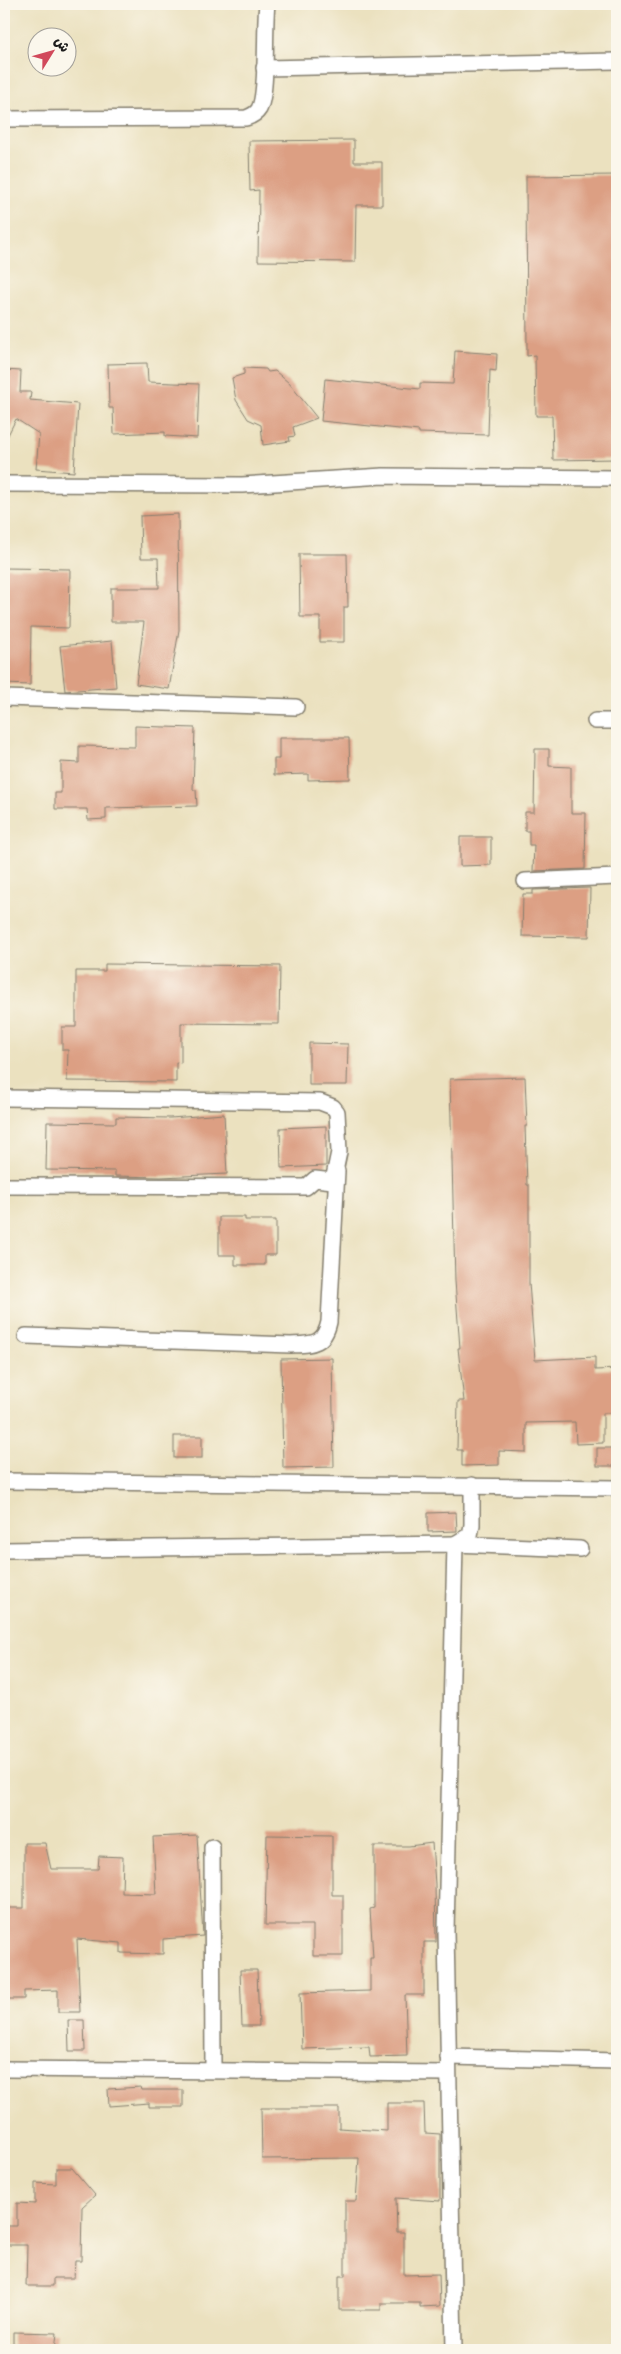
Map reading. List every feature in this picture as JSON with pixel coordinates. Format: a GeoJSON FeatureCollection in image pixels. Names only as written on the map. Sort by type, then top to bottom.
{"type":"FeatureCollection","features":[{"type":"Feature","properties":{"kind":"street"},"geometry":{"type":"LineString","coordinates":[[4,119],[246,118],[255,114],[260,108],[267,4]]}},
{"type":"Feature","properties":{"kind":"street"},"geometry":{"type":"LineString","coordinates":[[264,68],[617,61]]}},
{"type":"Feature","properties":{"kind":"street"},"geometry":{"type":"LineString","coordinates":[[4,484],[242,485],[383,476],[617,478]]}},
{"type":"Feature","properties":{"kind":"street"},"geometry":{"type":"LineString","coordinates":[[4,698],[296,707]]}},
{"type":"Feature","properties":{"kind":"street"},"geometry":{"type":"LineString","coordinates":[[595,721],[617,721]]}},
{"type":"Feature","properties":{"kind":"street"},"geometry":{"type":"LineString","coordinates":[[525,881],[617,877]]}},
{"type":"Feature","properties":{"kind":"street"},"geometry":{"type":"LineString","coordinates":[[4,1098],[320,1102],[333,1107],[337,1112],[338,1152],[329,1322],[327,1334],[319,1340],[309,1344],[291,1345],[26,1336]]}},
{"type":"Feature","properties":{"kind":"street"},"geometry":{"type":"LineString","coordinates":[[4,1186],[306,1187],[315,1179],[333,1181],[338,1152]]}},
{"type":"Feature","properties":{"kind":"street"},"geometry":{"type":"LineString","coordinates":[[4,1480],[617,1488]]}},
{"type":"Feature","properties":{"kind":"street"},"geometry":{"type":"LineString","coordinates":[[454,1544],[470,1535],[472,1525],[472,1485]]}},
{"type":"Feature","properties":{"kind":"street"},"geometry":{"type":"LineString","coordinates":[[454,1544],[446,1921],[454,2350]]}},
{"type":"Feature","properties":{"kind":"street"},"geometry":{"type":"LineString","coordinates":[[4,1550],[454,1544],[580,1549]]}},
{"type":"Feature","properties":{"kind":"street"},"geometry":{"type":"LineString","coordinates":[[212,1847],[214,2070]]}},
{"type":"Feature","properties":{"kind":"street"},"geometry":{"type":"LineString","coordinates":[[448,2057],[617,2061]]}},
{"type":"Feature","properties":{"kind":"street"},"geometry":{"type":"LineString","coordinates":[[4,2069],[448,2073]]}},
{"type":"Feature","properties":{"kind":"building"},"geometry":{"type":"Polygon","coordinates":[[[354,140],[354,162],[382,162],[382,205],[356,205],[355,262],[258,261],[259,190],[250,191],[249,141],[354,140]]]}},
{"type":"Feature","properties":{"kind":"building"},"geometry":{"type":"Polygon","coordinates":[[[617,175],[617,459],[553,460],[552,416],[536,416],[535,355],[527,356],[526,176],[617,175]]]}},
{"type":"Feature","properties":{"kind":"building"},"geometry":{"type":"Polygon","coordinates":[[[455,351],[497,354],[496,371],[490,370],[488,435],[419,433],[419,431],[321,421],[325,379],[420,389],[420,383],[453,384],[455,351]]]}},
{"type":"Feature","properties":{"kind":"building"},"geometry":{"type":"Polygon","coordinates":[[[147,363],[148,382],[199,384],[197,438],[165,436],[165,432],[114,434],[113,408],[109,408],[108,364],[147,363]]]}},
{"type":"Feature","properties":{"kind":"building"},"geometry":{"type":"Polygon","coordinates":[[[244,368],[266,369],[268,372],[275,371],[289,383],[317,418],[293,427],[295,436],[289,437],[290,441],[263,445],[261,425],[248,419],[236,400],[232,378],[244,374],[244,368]]]}},
{"type":"Feature","properties":{"kind":"building"},"geometry":{"type":"Polygon","coordinates":[[[4,370],[21,371],[20,392],[31,392],[30,400],[78,404],[74,472],[36,469],[39,434],[16,419],[4,443],[4,370]]]}},
{"type":"Feature","properties":{"kind":"building"},"geometry":{"type":"Polygon","coordinates":[[[178,514],[179,630],[169,689],[136,684],[144,622],[111,622],[111,588],[159,588],[158,558],[141,558],[140,516],[178,514]]]}},
{"type":"Feature","properties":{"kind":"building"},"geometry":{"type":"Polygon","coordinates":[[[299,554],[347,554],[348,607],[344,607],[344,642],[320,642],[320,617],[300,617],[299,554]]]}},
{"type":"Feature","properties":{"kind":"building"},"geometry":{"type":"Polygon","coordinates":[[[4,568],[70,569],[69,628],[31,627],[30,685],[4,684],[4,568]]]}},
{"type":"Feature","properties":{"kind":"building"},"geometry":{"type":"Polygon","coordinates":[[[112,641],[116,687],[65,691],[60,646],[112,641]]]}},
{"type":"Feature","properties":{"kind":"building"},"geometry":{"type":"Polygon","coordinates":[[[135,726],[195,728],[193,790],[196,790],[197,806],[106,808],[106,819],[88,820],[87,809],[55,809],[55,793],[61,793],[61,762],[79,763],[79,746],[135,747],[135,726]]]}},
{"type":"Feature","properties":{"kind":"building"},"geometry":{"type":"Polygon","coordinates":[[[279,738],[349,738],[350,779],[308,780],[308,774],[274,775],[274,759],[279,759],[279,738]]]}},
{"type":"Feature","properties":{"kind":"building"},"geometry":{"type":"Polygon","coordinates":[[[535,749],[549,749],[549,766],[571,767],[571,813],[586,813],[585,869],[533,871],[534,845],[529,845],[529,831],[525,831],[525,812],[534,812],[535,749]]]}},
{"type":"Feature","properties":{"kind":"building"},"geometry":{"type":"Polygon","coordinates":[[[460,837],[491,837],[491,865],[460,866],[460,837]]]}},
{"type":"Feature","properties":{"kind":"building"},"geometry":{"type":"Polygon","coordinates":[[[590,888],[589,937],[522,936],[523,894],[533,894],[533,890],[590,888]]]}},
{"type":"Feature","properties":{"kind":"building"},"geometry":{"type":"Polygon","coordinates":[[[105,964],[280,966],[279,1024],[181,1023],[181,1063],[176,1062],[176,1082],[67,1081],[68,1050],[62,1050],[62,1027],[76,1027],[76,971],[105,971],[105,964]]]}},
{"type":"Feature","properties":{"kind":"building"},"geometry":{"type":"Polygon","coordinates":[[[309,1043],[348,1044],[347,1085],[309,1085],[309,1043]]]}},
{"type":"Feature","properties":{"kind":"building"},"geometry":{"type":"Polygon","coordinates":[[[525,1077],[527,1185],[529,1185],[529,1283],[535,1360],[595,1357],[595,1370],[617,1369],[617,1413],[603,1413],[603,1443],[576,1444],[575,1422],[526,1423],[526,1452],[499,1451],[499,1465],[462,1466],[462,1450],[457,1450],[458,1401],[464,1401],[458,1348],[460,1348],[455,1281],[450,1079],[525,1077]]]}},
{"type":"Feature","properties":{"kind":"building"},"geometry":{"type":"Polygon","coordinates":[[[224,1114],[227,1174],[161,1177],[115,1176],[115,1171],[46,1170],[47,1122],[116,1123],[116,1117],[170,1118],[224,1114]]]}},
{"type":"Feature","properties":{"kind":"building"},"geometry":{"type":"Polygon","coordinates":[[[326,1126],[326,1166],[281,1168],[280,1128],[326,1126]]]}},
{"type":"Feature","properties":{"kind":"building"},"geometry":{"type":"Polygon","coordinates":[[[219,1217],[245,1217],[245,1220],[276,1220],[276,1255],[265,1255],[265,1265],[235,1265],[235,1255],[219,1255],[219,1217]]]}},
{"type":"Feature","properties":{"kind":"building"},"geometry":{"type":"Polygon","coordinates":[[[332,1358],[334,1467],[283,1468],[281,1359],[332,1358]]]}},
{"type":"Feature","properties":{"kind":"building"},"geometry":{"type":"Polygon","coordinates":[[[174,1436],[202,1436],[202,1458],[174,1458],[174,1436]]]}},
{"type":"Feature","properties":{"kind":"building"},"geometry":{"type":"Polygon","coordinates":[[[597,1448],[617,1448],[617,1466],[597,1466],[597,1448]]]}},
{"type":"Feature","properties":{"kind":"building"},"geometry":{"type":"Polygon","coordinates":[[[456,1512],[457,1531],[428,1532],[428,1513],[456,1512]]]}},
{"type":"Feature","properties":{"kind":"building"},"geometry":{"type":"Polygon","coordinates":[[[197,1835],[203,1936],[163,1939],[163,1954],[121,1953],[121,1943],[77,1939],[80,2012],[58,2012],[58,1990],[24,1991],[24,1999],[4,1999],[4,1908],[24,1908],[24,1843],[45,1843],[51,1869],[98,1869],[99,1856],[123,1857],[122,1893],[156,1894],[153,1837],[197,1835]]]}},
{"type":"Feature","properties":{"kind":"building"},"geometry":{"type":"Polygon","coordinates":[[[267,1835],[332,1836],[332,1895],[343,1895],[343,1956],[313,1956],[313,1925],[265,1925],[267,1835]]]}},
{"type":"Feature","properties":{"kind":"building"},"geometry":{"type":"Polygon","coordinates":[[[432,1843],[436,1942],[424,1942],[424,1995],[405,1995],[407,2056],[370,2057],[369,2047],[302,2049],[300,1993],[370,1991],[370,1958],[373,1958],[370,1909],[374,1908],[374,1846],[409,1846],[432,1843]]]}},
{"type":"Feature","properties":{"kind":"building"},"geometry":{"type":"Polygon","coordinates":[[[240,1970],[257,1970],[259,2026],[242,2026],[240,1970]]]}},
{"type":"Feature","properties":{"kind":"building"},"geometry":{"type":"Polygon","coordinates":[[[68,2020],[84,2020],[85,2051],[69,2051],[68,2020]]]}},
{"type":"Feature","properties":{"kind":"building"},"geometry":{"type":"Polygon","coordinates":[[[141,2087],[142,2090],[183,2090],[183,2107],[149,2107],[149,2103],[109,2106],[108,2089],[141,2087]]]}},
{"type":"Feature","properties":{"kind":"building"},"geometry":{"type":"Polygon","coordinates":[[[387,2103],[424,2103],[425,2133],[440,2134],[440,2201],[396,2198],[397,2232],[404,2232],[404,2275],[439,2274],[440,2306],[420,2307],[420,2303],[381,2303],[381,2310],[339,2310],[339,2276],[345,2276],[345,2201],[356,2201],[359,2158],[262,2159],[261,2108],[339,2108],[339,2128],[387,2131],[387,2103]]]}},
{"type":"Feature","properties":{"kind":"building"},"geometry":{"type":"Polygon","coordinates":[[[56,2168],[72,2168],[95,2195],[82,2207],[81,2261],[75,2261],[74,2278],[53,2278],[53,2286],[26,2286],[27,2245],[4,2245],[4,2226],[17,2226],[17,2203],[35,2204],[35,2183],[56,2184],[56,2168]]]}},
{"type":"Feature","properties":{"kind":"building"},"geometry":{"type":"Polygon","coordinates":[[[13,2332],[57,2333],[55,2350],[13,2350],[13,2332]]]}}]}
